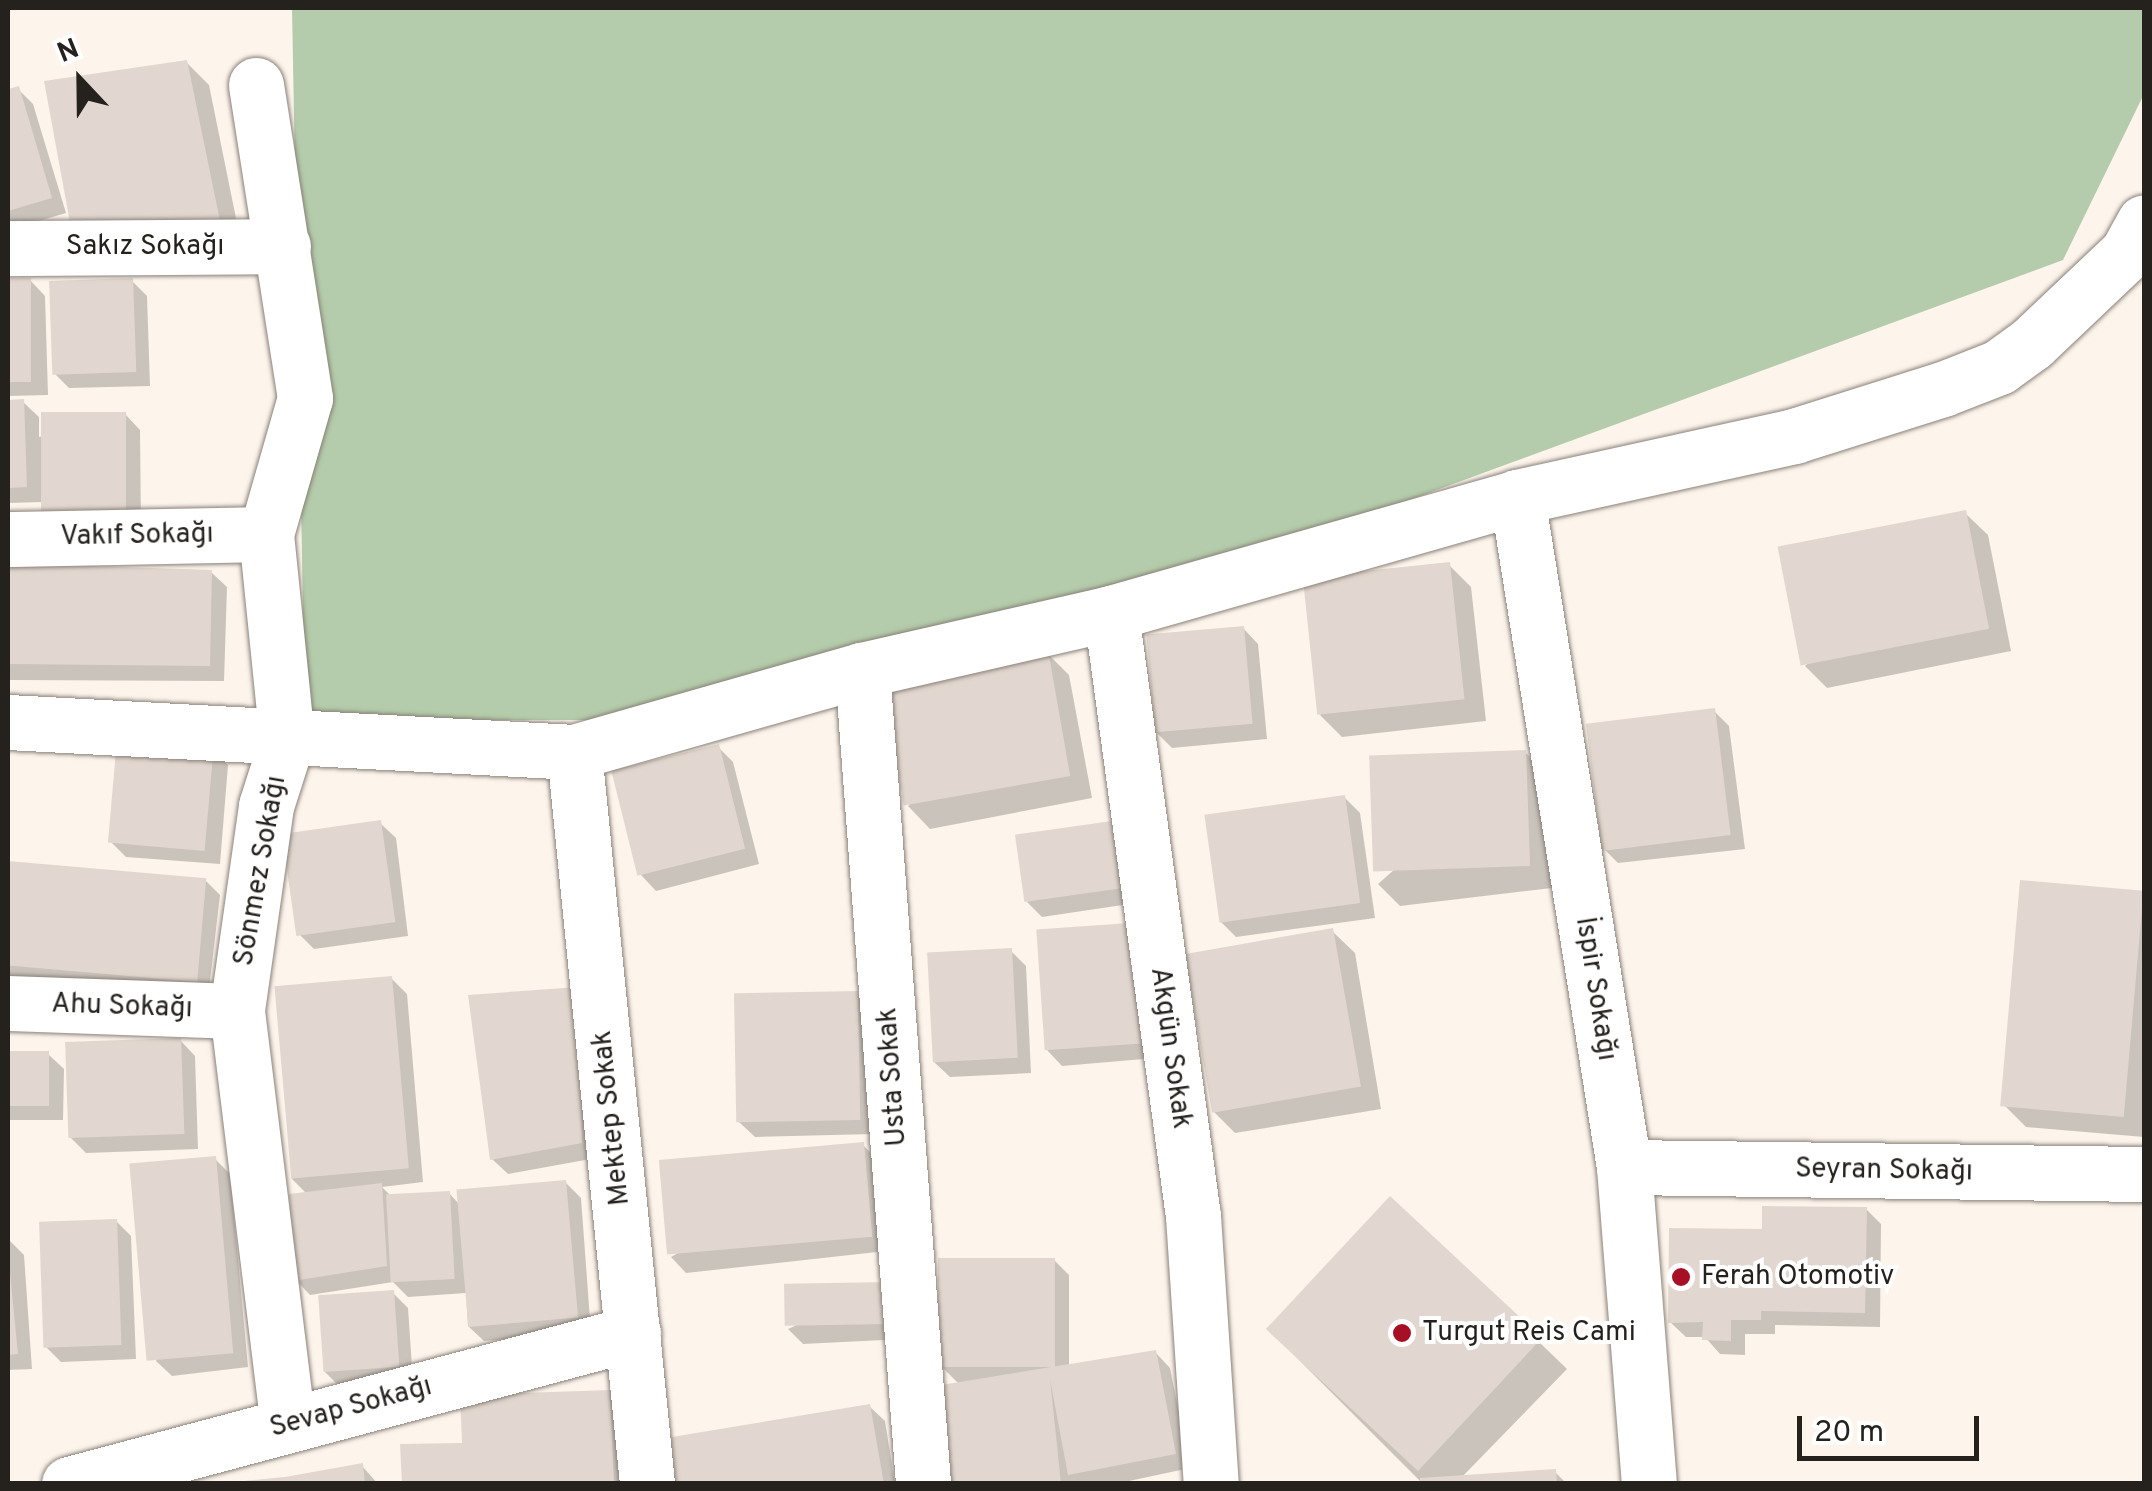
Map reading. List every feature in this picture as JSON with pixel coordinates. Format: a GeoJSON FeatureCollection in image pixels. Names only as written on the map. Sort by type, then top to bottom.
{"type":"FeatureCollection","features":[{"type":"Feature","properties":{"kind":"street","name":"Sönmez Sokağı"},"geometry":{"type":"LineString","coordinates":[[256,85],[305,398],[266,534],[287,740],[266,806],[237,1010],[288,1424]]}},
{"type":"Feature","properties":{"kind":"street"},"geometry":{"type":"LineString","coordinates":[[8,722],[287,740],[574,752],[862,670],[1111,614],[1517,497],[1794,436],[1999,367],[2126,252],[2144,222]]}},
{"type":"Feature","properties":{"kind":"street","name":"Sakız Sokağı"},"geometry":{"type":"LineString","coordinates":[[8,248],[284,246]]}},
{"type":"Feature","properties":{"kind":"street","name":"İspir Sokağı"},"geometry":{"type":"LineString","coordinates":[[1517,497],[1624,1167],[1649,1484]]}},
{"type":"Feature","properties":{"kind":"street","name":"Vakıf Sokağı"},"geometry":{"type":"LineString","coordinates":[[8,539],[266,534]]}},
{"type":"Feature","properties":{"kind":"street","name":"Akgün Sokak"},"geometry":{"type":"LineString","coordinates":[[1111,614],[1193,1216],[1211,1484]]}},
{"type":"Feature","properties":{"kind":"street","name":"Usta Sokak"},"geometry":{"type":"LineString","coordinates":[[862,670],[923,1484]]}},
{"type":"Feature","properties":{"kind":"street","name":"Mektep Sokak"},"geometry":{"type":"LineString","coordinates":[[574,752],[647,1484]]}},
{"type":"Feature","properties":{"kind":"street","name":"Ahu Sokağı"},"geometry":{"type":"LineString","coordinates":[[8,1004],[237,1010]]}},
{"type":"Feature","properties":{"kind":"street","name":"Seyran Sokağı"},"geometry":{"type":"LineString","coordinates":[[1624,1167],[2144,1174]]}},
{"type":"Feature","properties":{"kind":"street","name":"Sevap Sokağı"},"geometry":{"type":"LineString","coordinates":[[69,1484],[633,1333]]}},
{"type":"Feature","properties":{"kind":"green space"},"geometry":{"type":"Polygon","coordinates":[[[292,8],[2144,8],[2144,94],[2063,260],[1385,509],[632,720],[305,720],[292,8]]]}},
{"type":"Feature","properties":{"kind":"building"},"geometry":{"type":"Polygon","coordinates":[[[187,60],[220,221],[71,228],[44,81],[187,60]]]}},
{"type":"Feature","properties":{"kind":"building"},"geometry":{"type":"Polygon","coordinates":[[[19,86],[52,198],[8,211],[8,89],[19,86]]]}},
{"type":"Feature","properties":{"kind":"building"},"geometry":{"type":"Polygon","coordinates":[[[8,278],[31,278],[31,382],[8,382],[8,278]]]}},
{"type":"Feature","properties":{"kind":"building"},"geometry":{"type":"Polygon","coordinates":[[[133,278],[136,372],[52,375],[49,281],[133,278]]]}},
{"type":"Feature","properties":{"kind":"building"},"geometry":{"type":"Polygon","coordinates":[[[24,399],[27,487],[8,488],[8,400],[24,399]]]}},
{"type":"Feature","properties":{"kind":"building"},"geometry":{"type":"Polygon","coordinates":[[[41,412],[126,412],[126,512],[41,512],[41,412]]]}},
{"type":"Feature","properties":{"kind":"building"},"geometry":{"type":"Polygon","coordinates":[[[1966,510],[1989,629],[1801,665],[1778,547],[1966,510]]]}},
{"type":"Feature","properties":{"kind":"building"},"geometry":{"type":"Polygon","coordinates":[[[1450,562],[1464,699],[1317,715],[1303,577],[1450,562]]]}},
{"type":"Feature","properties":{"kind":"building"},"geometry":{"type":"Polygon","coordinates":[[[8,566],[212,570],[210,666],[8,664],[8,566]]]}},
{"type":"Feature","properties":{"kind":"building"},"geometry":{"type":"Polygon","coordinates":[[[1244,626],[1253,724],[1155,732],[1146,635],[1244,626]]]}},
{"type":"Feature","properties":{"kind":"building"},"geometry":{"type":"Polygon","coordinates":[[[1048,650],[1070,776],[904,805],[882,679],[1048,650]]]}},
{"type":"Feature","properties":{"kind":"building"},"geometry":{"type":"Polygon","coordinates":[[[1715,708],[1731,835],[1602,851],[1586,724],[1715,708]]]}},
{"type":"Feature","properties":{"kind":"building"},"geometry":{"type":"Polygon","coordinates":[[[117,739],[214,747],[205,851],[108,843],[117,739]]]}},
{"type":"Feature","properties":{"kind":"building"},"geometry":{"type":"Polygon","coordinates":[[[719,744],[745,849],[637,876],[611,771],[719,744]]]}},
{"type":"Feature","properties":{"kind":"building"},"geometry":{"type":"Polygon","coordinates":[[[1526,750],[1530,866],[1373,871],[1369,755],[1526,750]]]}},
{"type":"Feature","properties":{"kind":"building"},"geometry":{"type":"Polygon","coordinates":[[[1345,795],[1360,903],[1220,923],[1204,815],[1345,795]]]}},
{"type":"Feature","properties":{"kind":"building"},"geometry":{"type":"Polygon","coordinates":[[[381,820],[395,922],[296,936],[282,834],[381,820]]]}},
{"type":"Feature","properties":{"kind":"building"},"geometry":{"type":"Polygon","coordinates":[[[1112,821],[1121,888],[1024,902],[1015,835],[1112,821]]]}},
{"type":"Feature","properties":{"kind":"building"},"geometry":{"type":"Polygon","coordinates":[[[8,861],[206,878],[197,982],[8,965],[8,861]]]}},
{"type":"Feature","properties":{"kind":"building"},"geometry":{"type":"Polygon","coordinates":[[[2020,880],[2144,891],[2124,1117],[2000,1106],[2020,880]]]}},
{"type":"Feature","properties":{"kind":"building"},"geometry":{"type":"Polygon","coordinates":[[[1144,922],[1152,1043],[1045,1050],[1036,930],[1144,922]]]}},
{"type":"Feature","properties":{"kind":"building"},"geometry":{"type":"Polygon","coordinates":[[[1333,928],[1361,1087],[1212,1113],[1184,954],[1333,928]]]}},
{"type":"Feature","properties":{"kind":"building"},"geometry":{"type":"Polygon","coordinates":[[[1012,948],[1018,1058],[933,1062],[927,952],[1012,948]]]}},
{"type":"Feature","properties":{"kind":"building"},"geometry":{"type":"Polygon","coordinates":[[[392,976],[409,1168],[291,1179],[274,986],[392,976]]]}},
{"type":"Feature","properties":{"kind":"building"},"geometry":{"type":"Polygon","coordinates":[[[578,987],[582,1143],[490,1160],[468,995],[578,987]]]}},
{"type":"Feature","properties":{"kind":"building"},"geometry":{"type":"Polygon","coordinates":[[[858,991],[860,1120],[736,1122],[734,993],[858,991]]]}},
{"type":"Feature","properties":{"kind":"building"},"geometry":{"type":"Polygon","coordinates":[[[181,1038],[184,1134],[68,1138],[65,1042],[181,1038]]]}},
{"type":"Feature","properties":{"kind":"building"},"geometry":{"type":"Polygon","coordinates":[[[8,1051],[49,1051],[49,1106],[8,1106],[8,1051]]]}},
{"type":"Feature","properties":{"kind":"building"},"geometry":{"type":"Polygon","coordinates":[[[864,1142],[872,1237],[667,1255],[659,1160],[864,1142]]]}},
{"type":"Feature","properties":{"kind":"building"},"geometry":{"type":"Polygon","coordinates":[[[216,1156],[233,1353],[147,1361],[129,1164],[216,1156]]]}},
{"type":"Feature","properties":{"kind":"building"},"geometry":{"type":"Polygon","coordinates":[[[566,1180],[578,1317],[468,1327],[456,1190],[566,1180]]]}},
{"type":"Feature","properties":{"kind":"building"},"geometry":{"type":"Polygon","coordinates":[[[382,1183],[387,1266],[293,1281],[289,1194],[382,1183]]]}},
{"type":"Feature","properties":{"kind":"building"},"geometry":{"type":"Polygon","coordinates":[[[450,1191],[455,1279],[391,1282],[386,1194],[450,1191]]]}},
{"type":"Feature","properties":{"kind":"building","name":"Turgut Reis Cami"},"geometry":{"type":"Polygon","coordinates":[[[1390,1196],[1542,1338],[1418,1471],[1266,1329],[1390,1196]]]}},
{"type":"Feature","properties":{"kind":"building"},"geometry":{"type":"Polygon","coordinates":[[[1762,1206],[1867,1207],[1865,1313],[1761,1311],[1761,1320],[1731,1320],[1731,1341],[1702,1340],[1703,1322],[1668,1323],[1669,1228],[1762,1229],[1762,1206]]]}},
{"type":"Feature","properties":{"kind":"building"},"geometry":{"type":"Polygon","coordinates":[[[117,1219],[121,1345],[43,1348],[39,1222],[117,1219]]]}},
{"type":"Feature","properties":{"kind":"building"},"geometry":{"type":"Polygon","coordinates":[[[8,1253],[18,1354],[8,1355],[8,1253]]]}},
{"type":"Feature","properties":{"kind":"building"},"geometry":{"type":"Polygon","coordinates":[[[938,1258],[1055,1258],[1055,1367],[938,1367],[938,1258]]]}},
{"type":"Feature","properties":{"kind":"building"},"geometry":{"type":"Polygon","coordinates":[[[889,1282],[890,1324],[785,1326],[784,1284],[889,1282]]]}},
{"type":"Feature","properties":{"kind":"building"},"geometry":{"type":"Polygon","coordinates":[[[394,1290],[399,1367],[324,1372],[318,1295],[394,1290]]]}},
{"type":"Feature","properties":{"kind":"building"},"geometry":{"type":"Polygon","coordinates":[[[1156,1350],[1176,1454],[1068,1475],[1050,1379],[1061,1484],[945,1484],[923,1388],[1156,1350]]]}},
{"type":"Feature","properties":{"kind":"building"},"geometry":{"type":"Polygon","coordinates":[[[610,1390],[614,1484],[402,1484],[400,1444],[462,1443],[460,1395],[610,1390]]]}},
{"type":"Feature","properties":{"kind":"building"},"geometry":{"type":"Polygon","coordinates":[[[870,1404],[884,1484],[674,1484],[666,1438],[870,1404]]]}},
{"type":"Feature","properties":{"kind":"building"},"geometry":{"type":"Polygon","coordinates":[[[363,1463],[365,1484],[214,1484],[285,1477],[363,1463]]]}},
{"type":"Feature","properties":{"kind":"building"},"geometry":{"type":"Polygon","coordinates":[[[1556,1469],[1557,1484],[1420,1484],[1420,1478],[1556,1469]]]}},
{"type":"Feature","properties":{"kind":"place","name":"Ferah Otomotiv"},"geometry":{"type":"Point","coordinates":[1681,1277]}},
{"type":"Feature","properties":{"kind":"place","name":"Turgut Reis Cami"},"geometry":{"type":"Point","coordinates":[1402,1333]}}]}
